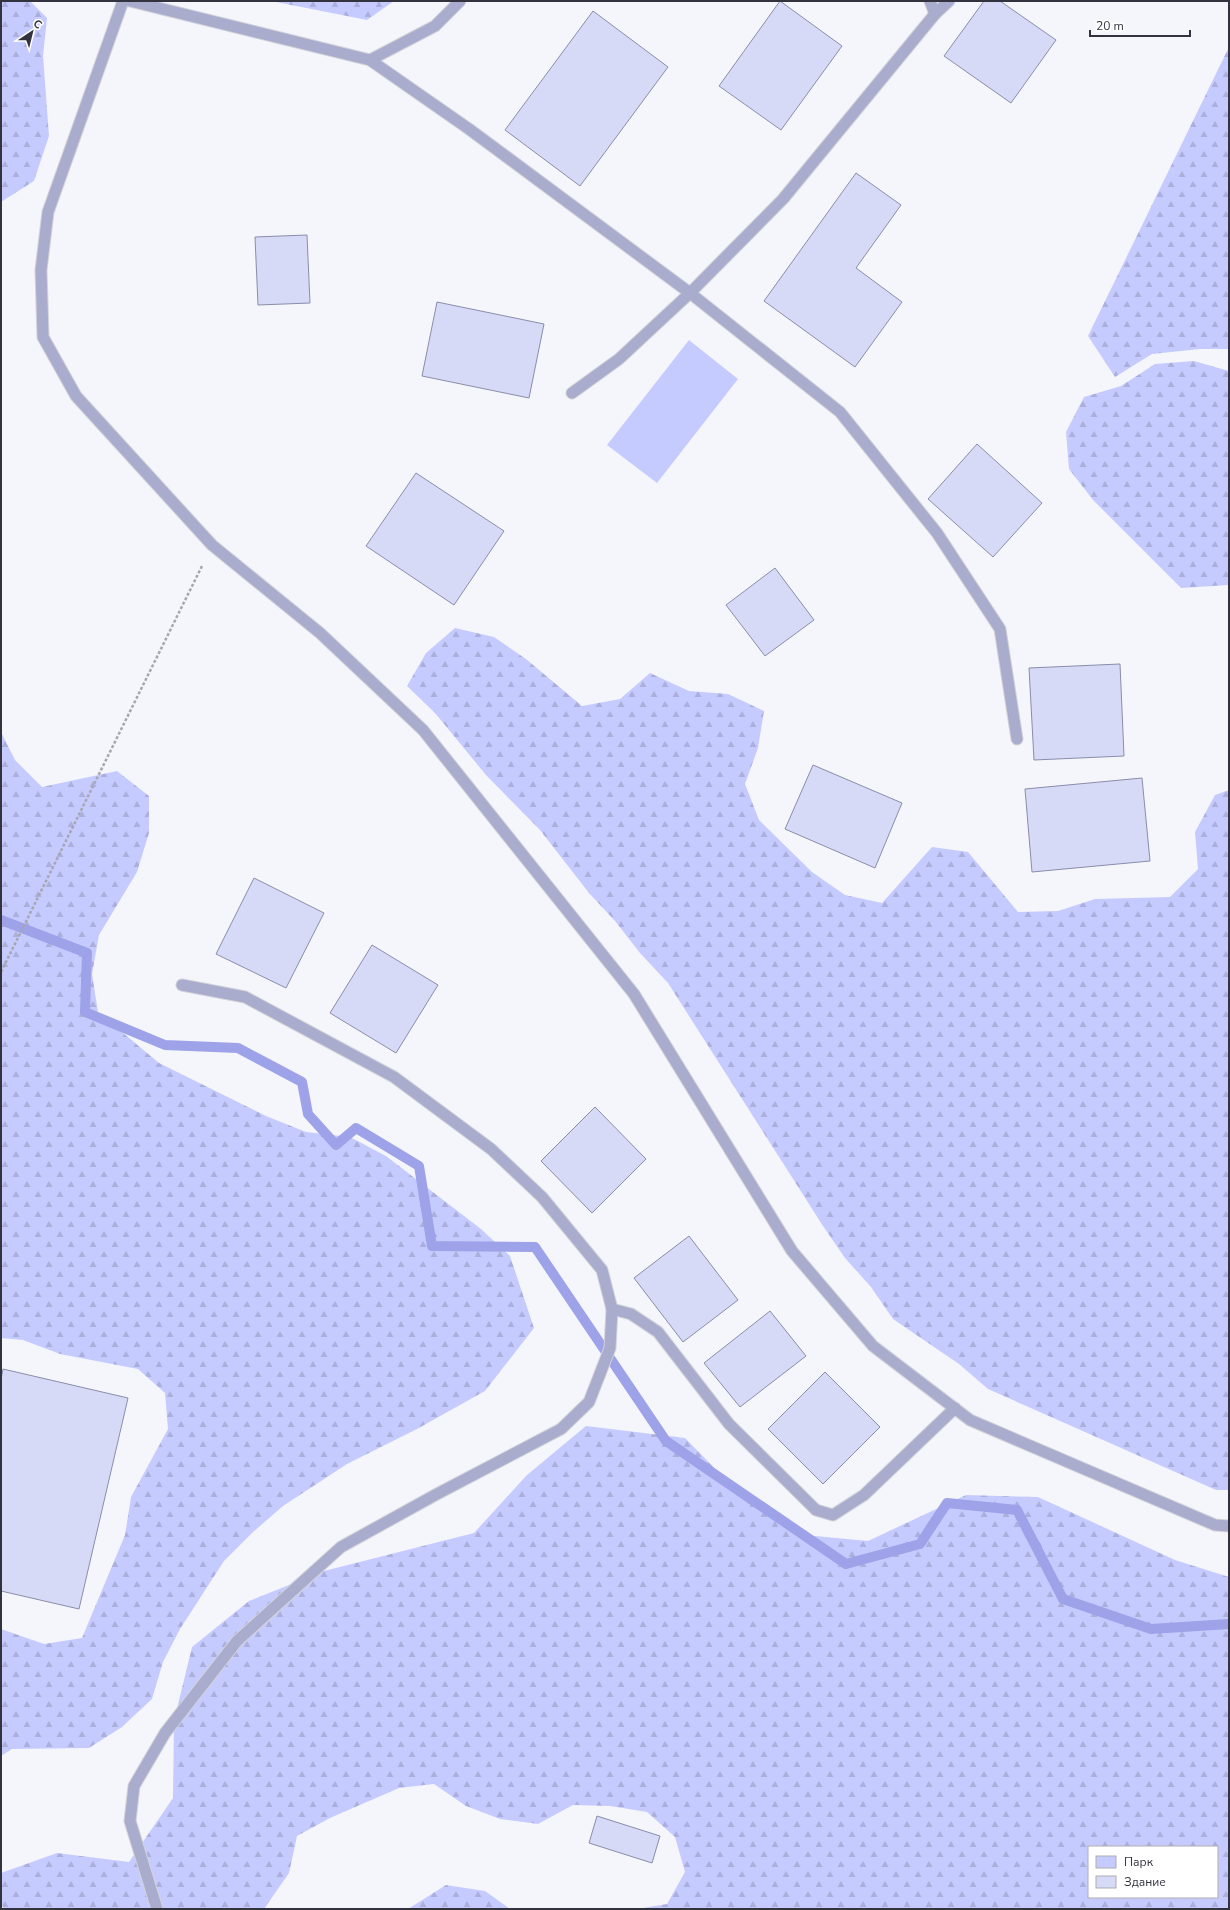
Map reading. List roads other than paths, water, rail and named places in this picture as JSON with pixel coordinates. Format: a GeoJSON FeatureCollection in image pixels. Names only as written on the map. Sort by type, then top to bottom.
{"type":"FeatureCollection","features":[{"type":"Feature","properties":{"kind":"lane"},"geometry":{"type":"LineString","coordinates":[[123,1],[48,212],[41,270],[43,337],[76,396],[212,545],[320,633],[423,730],[634,994],[792,1252],[873,1346],[970,1420],[1105,1479],[1215,1524],[1229,1526]]}},
{"type":"Feature","properties":{"kind":"lane"},"geometry":{"type":"LineString","coordinates":[[130,1],[370,60],[469,129],[690,293],[840,412],[937,533],[1000,629],[1017,740]]}},
{"type":"Feature","properties":{"kind":"lane"},"geometry":{"type":"LineString","coordinates":[[370,60],[435,26],[460,1]]}},
{"type":"Feature","properties":{"kind":"lane"},"geometry":{"type":"LineString","coordinates":[[930,1],[935,14]]}},
{"type":"Feature","properties":{"kind":"lane"},"geometry":{"type":"LineString","coordinates":[[572,393],[619,359],[690,293],[783,199],[935,14],[949,1]]}},
{"type":"Feature","properties":{"kind":"lane"},"geometry":{"type":"LineString","coordinates":[[157,1909],[130,1821],[134,1786],[165,1733],[237,1641],[341,1547],[437,1494],[561,1429],[567,1424],[589,1402],[610,1348],[612,1309],[602,1270],[542,1197],[491,1148],[394,1077],[245,997],[182,986]]}},
{"type":"Feature","properties":{"kind":"lane"},"geometry":{"type":"LineString","coordinates":[[612,1309],[631,1314],[658,1332],[729,1424],[816,1510],[833,1516],[864,1495],[955,1408]]}},
{"type":"Feature","properties":{"kind":"waterway"},"geometry":{"type":"LineString","coordinates":[[1,920],[87,953],[85,1012],[165,1045],[238,1048],[302,1082],[308,1114],[336,1145],[356,1128],[419,1166],[432,1246],[535,1247],[666,1441],[846,1564],[920,1544],[947,1503],[1017,1510],[1063,1599],[1151,1629],[1229,1624]]}}]}
